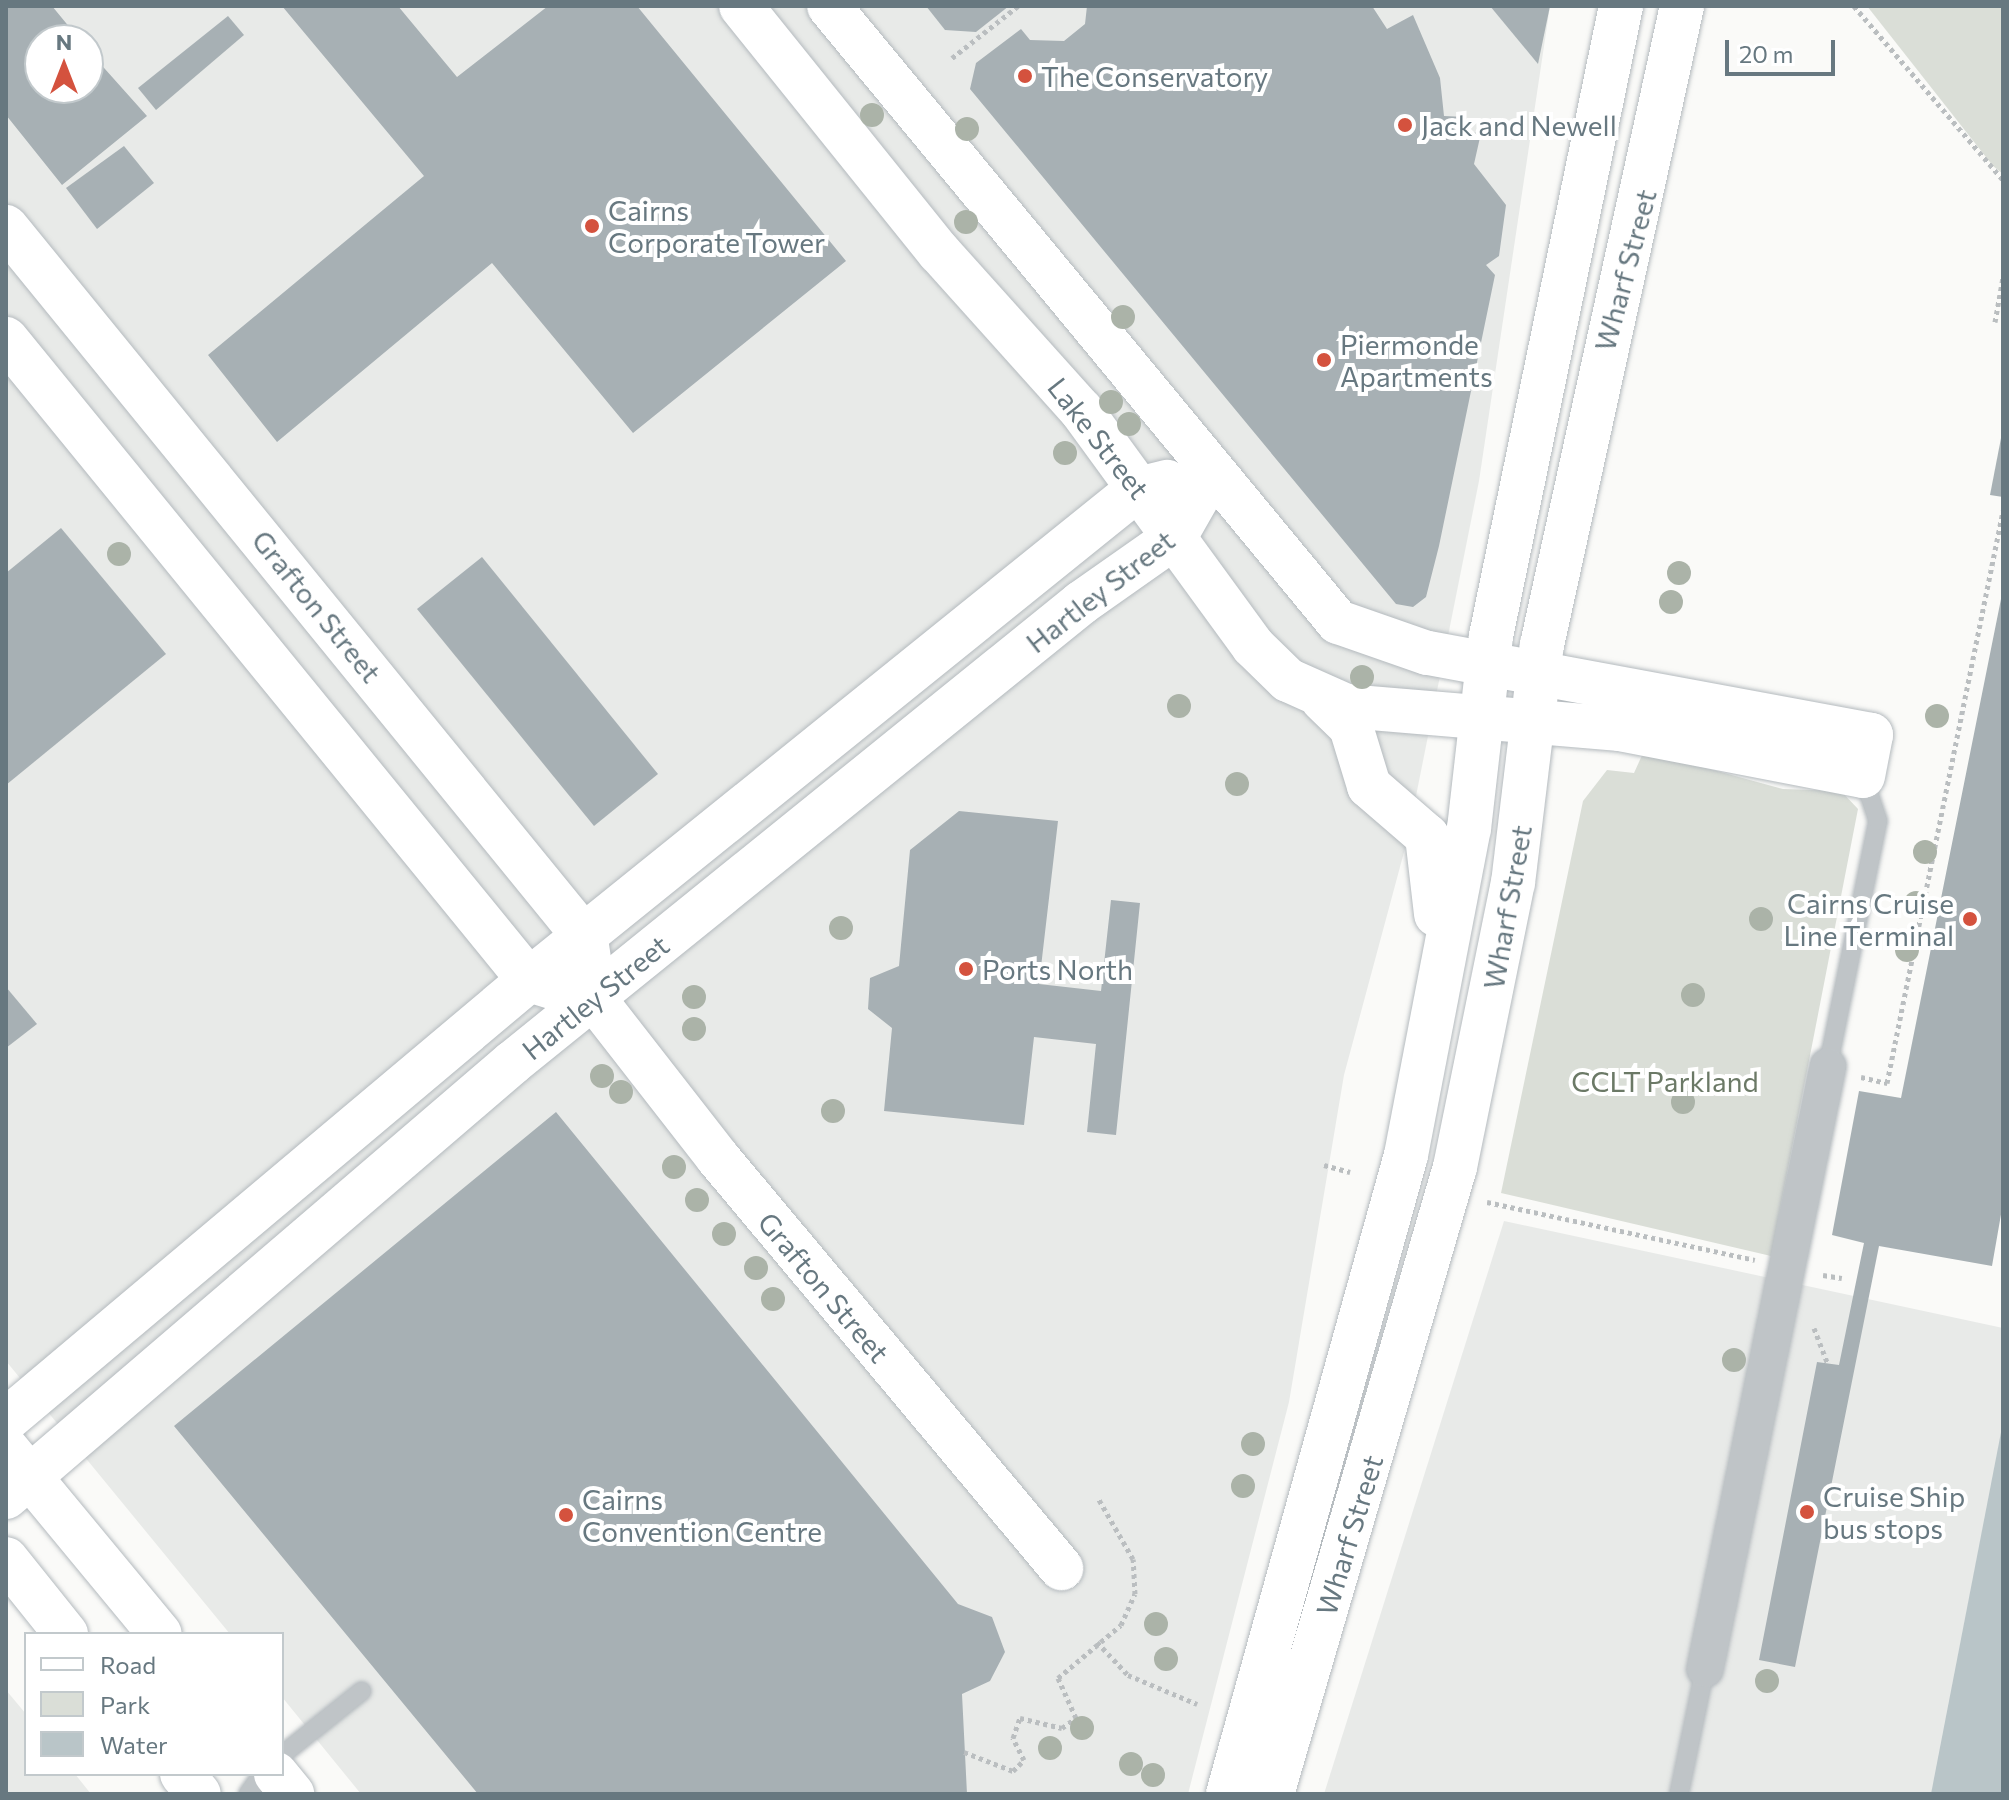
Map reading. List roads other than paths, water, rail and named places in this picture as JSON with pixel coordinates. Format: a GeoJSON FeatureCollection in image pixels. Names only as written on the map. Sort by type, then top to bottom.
{"type":"FeatureCollection","features":[{"type":"Feature","properties":{"kind":"main road","name":"Lake Street"},"geometry":{"type":"LineString","coordinates":[[741,6],[939,252],[1081,410],[1260,656],[1323,700],[1619,729],[1863,776]]}},
{"type":"Feature","properties":{"kind":"main road"},"geometry":{"type":"LineString","coordinates":[[829,6],[1338,622],[1487,666],[1871,735],[1863,776]]}},
{"type":"Feature","properties":{"kind":"main road","name":"Wharf Street"},"geometry":{"type":"LineString","coordinates":[[1228,1794],[1398,1182],[1469,829],[1487,666],[1621,6]]}},
{"type":"Feature","properties":{"kind":"main road","name":"Wharf Street"},"geometry":{"type":"LineString","coordinates":[[1272,1794],[1449,1194],[1513,883],[1539,674],[1682,6]]}},
{"type":"Feature","properties":{"kind":"main road","name":"Grafton Street"},"geometry":{"type":"LineString","coordinates":[[6,227],[586,939]]}},
{"type":"Feature","properties":{"kind":"main road"},"geometry":{"type":"LineString","coordinates":[[6,339],[529,980],[595,1000],[586,939]]}},
{"type":"Feature","properties":{"kind":"main road","name":"Hartley Street"},"geometry":{"type":"LineString","coordinates":[[6,1420],[529,980],[586,939],[1138,489],[1212,472]]}},
{"type":"Feature","properties":{"kind":"main road","name":"Hartley Street"},"geometry":{"type":"LineString","coordinates":[[14,1474],[1081,603],[1175,537],[1212,472]]}},
{"type":"Feature","properties":{"kind":"main road"},"geometry":{"type":"LineString","coordinates":[[1323,700],[1351,727],[1369,786],[1415,822],[1432,847],[1437,903],[1426,1048]]}},
{"type":"Feature","properties":{"kind":"main road","name":"Grafton Street"},"geometry":{"type":"LineString","coordinates":[[595,1000],[804,1263],[1061,1568]]}},
{"type":"Feature","properties":{"kind":"main road"},"geometry":{"type":"LineString","coordinates":[[14,1474],[158,1632]]}},
{"type":"Feature","properties":{"kind":"main road"},"geometry":{"type":"LineString","coordinates":[[6,1559],[64,1632]]}},
{"type":"Feature","properties":{"kind":"main road"},"geometry":{"type":"LineString","coordinates":[[184,1776],[199,1794]]}},
{"type":"Feature","properties":{"kind":"main road"},"geometry":{"type":"LineString","coordinates":[[278,1776],[292,1794]]}},
{"type":"Feature","properties":{"kind":"street"},"geometry":{"type":"LineString","coordinates":[[1705,1669],[1787,1267],[1843,1071]]}},
{"type":"Feature","properties":{"kind":"lane"},"geometry":{"type":"LineString","coordinates":[[1843,1071],[1878,821],[1863,776]]}},
{"type":"Feature","properties":{"kind":"lane"},"geometry":{"type":"LineString","coordinates":[[1679,1794],[1705,1669]]}},
{"type":"Feature","properties":{"kind":"lane"},"geometry":{"type":"LineString","coordinates":[[284,1753],[362,1691]]}},
{"type":"Feature","properties":{"kind":"lane"},"geometry":{"type":"LineString","coordinates":[[248,1794],[261,1776]]}},
{"type":"Feature","properties":{"kind":"water"},"geometry":{"type":"Polygon","coordinates":[[[2003,1422],[2003,1794],[1931,1794],[2003,1422]]]}},
{"type":"Feature","properties":{"kind":"place","name":"The Conservatory"},"geometry":{"type":"Point","coordinates":[1025,76]}},
{"type":"Feature","properties":{"kind":"place","name":"Jack and Newell"},"geometry":{"type":"Point","coordinates":[1405,125]}},
{"type":"Feature","properties":{"kind":"place","name":"Cairns Corporate Tower"},"geometry":{"type":"Point","coordinates":[592,226]}},
{"type":"Feature","properties":{"kind":"place","name":"Piermonde Apartments"},"geometry":{"type":"Point","coordinates":[1324,360]}},
{"type":"Feature","properties":{"kind":"place","name":"Cairns Cruise Line Terminal"},"geometry":{"type":"Point","coordinates":[1970,919]}},
{"type":"Feature","properties":{"kind":"place","name":"Ports North"},"geometry":{"type":"Point","coordinates":[966,969]}},
{"type":"Feature","properties":{"kind":"place","name":"Cruise Ship bus stops"},"geometry":{"type":"Point","coordinates":[1807,1512]}},
{"type":"Feature","properties":{"kind":"place","name":"Cairns Convention Centre"},"geometry":{"type":"Point","coordinates":[566,1515]}},
{"type":"Feature","properties":{"kind":"park label","name":"CCLT Parkland"},"geometry":{"type":"Point","coordinates":[1665,1081]}}]}
